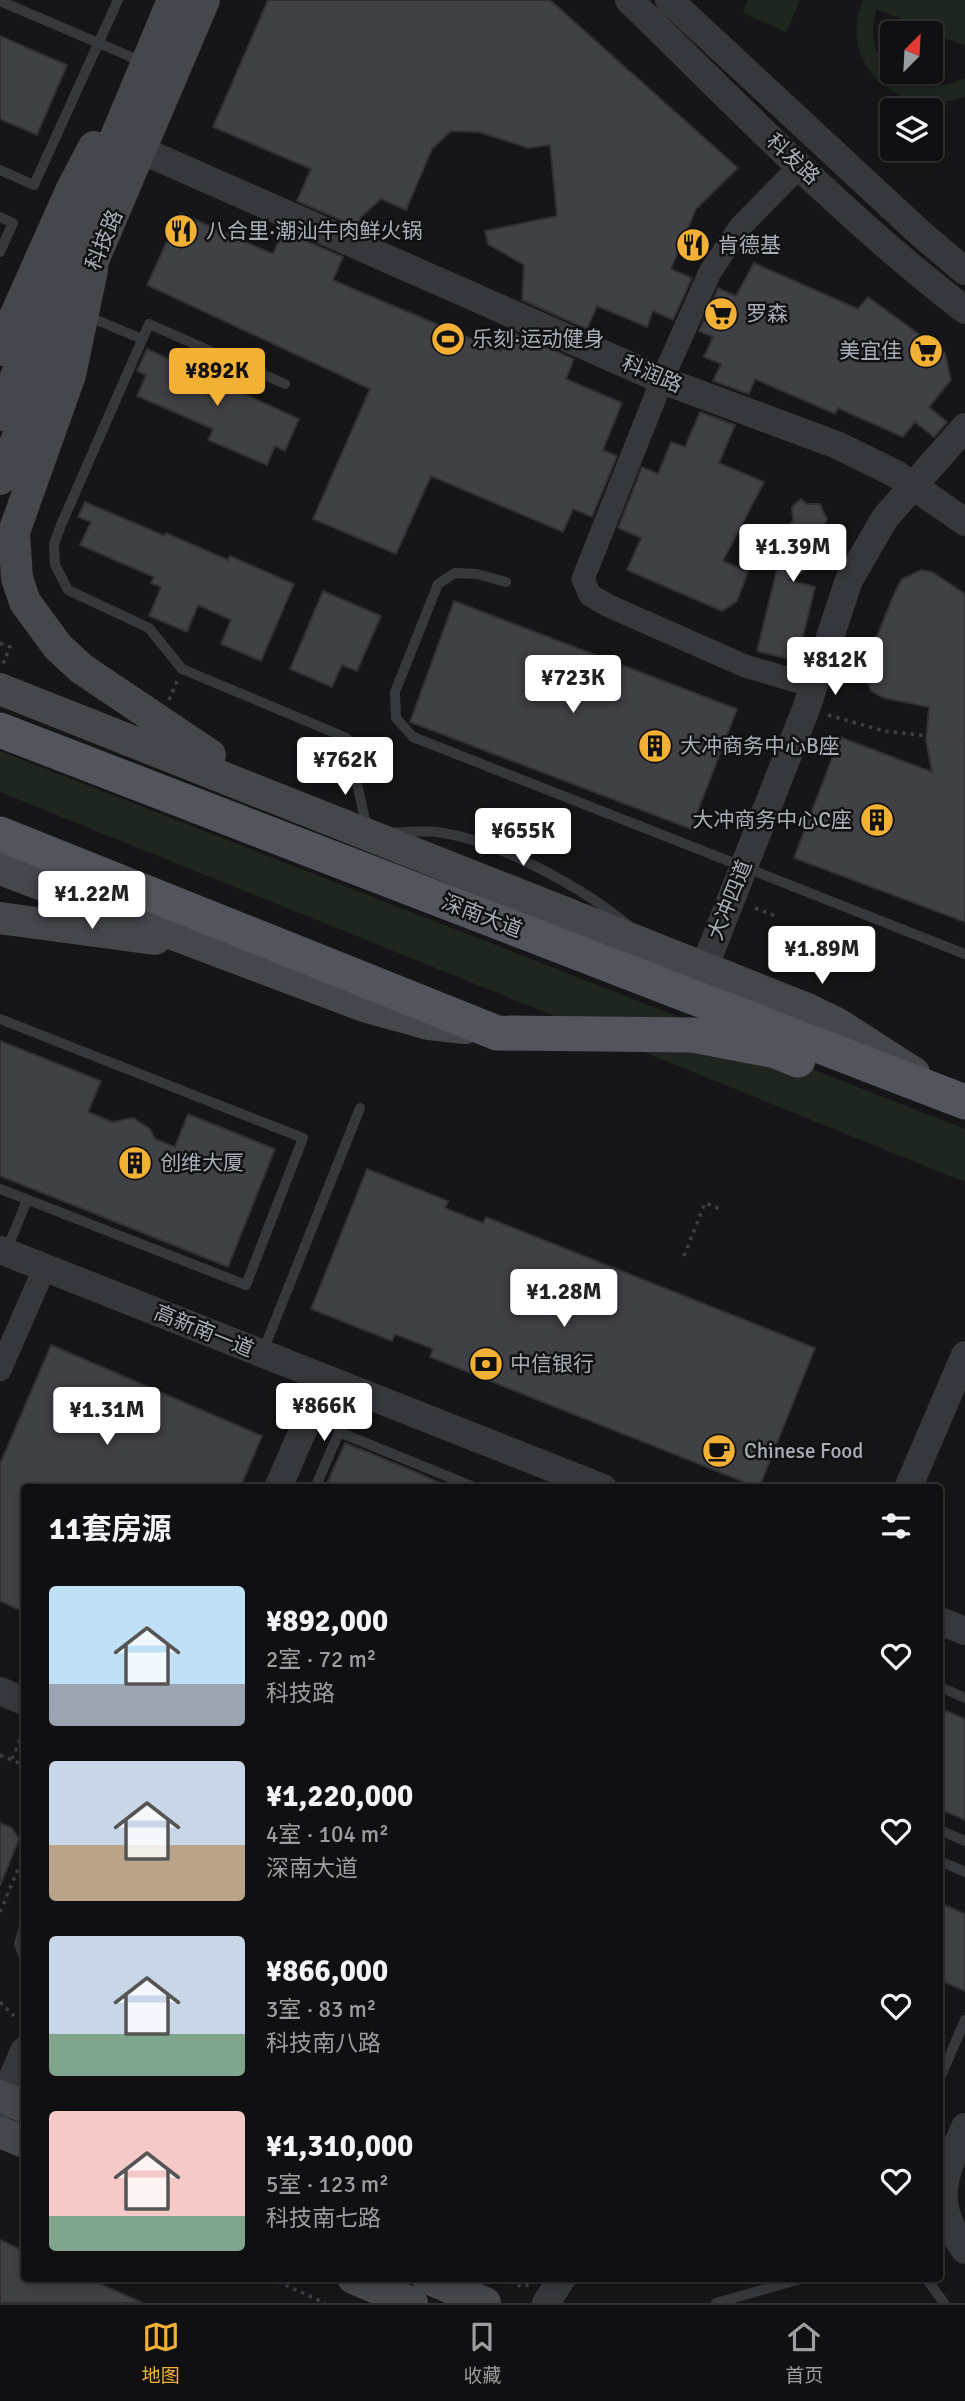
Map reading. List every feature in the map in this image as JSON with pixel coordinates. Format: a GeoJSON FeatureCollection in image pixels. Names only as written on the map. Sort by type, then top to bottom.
{"type":"FeatureCollection","features":[{"type":"Feature","properties":{"kind":"main road","name":"科技路"},"geometry":{"type":"LineString","coordinates":[[0,415],[173,0]]}},
{"type":"Feature","properties":{"kind":"main road","name":"科技路"},"geometry":{"type":"LineString","coordinates":[[0,479],[92,270],[204,0]]}},
{"type":"Feature","properties":{"kind":"main road"},"geometry":{"type":"LineString","coordinates":[[0,350],[71,191],[98,140],[146,63]]}},
{"type":"Feature","properties":{"kind":"main road"},"geometry":{"type":"LineString","coordinates":[[92,270],[70,375],[14,532],[17,578],[25,602],[51,640],[82,669],[169,731],[302,808]]}},
{"type":"Feature","properties":{"kind":"main road"},"geometry":{"type":"LineString","coordinates":[[0,689],[821,1015],[959,1099]]}},
{"type":"Feature","properties":{"kind":"main road","name":"深南大道"},"geometry":{"type":"LineString","coordinates":[[0,730],[959,1099]]}},
{"type":"Feature","properties":{"kind":"main road"},"geometry":{"type":"LineString","coordinates":[[0,834],[497,1032]]}},
{"type":"Feature","properties":{"kind":"main road"},"geometry":{"type":"LineString","coordinates":[[0,869],[364,1006],[429,1024],[497,1032],[693,1035],[776,1051],[965,1126]]}},
{"type":"Feature","properties":{"kind":"main road"},"geometry":{"type":"LineString","coordinates":[[0,918],[203,944]]}},
{"type":"Feature","properties":{"kind":"main road"},"geometry":{"type":"LineString","coordinates":[[0,2132],[21,2141]]}},
{"type":"Feature","properties":{"kind":"main road"},"geometry":{"type":"LineString","coordinates":[[362,2282],[412,2303]]}},
{"type":"Feature","properties":{"kind":"main road"},"geometry":{"type":"LineString","coordinates":[[437,2282],[485,2303]]}},
{"type":"Feature","properties":{"kind":"street","name":"科发路"},"geometry":{"type":"LineString","coordinates":[[629,0],[800,166],[908,264],[965,310]]}},
{"type":"Feature","properties":{"kind":"street","name":"科发路"},"geometry":{"type":"LineString","coordinates":[[668,0],[965,271]]}},
{"type":"Feature","properties":{"kind":"street","name":"科润路"},"geometry":{"type":"LineString","coordinates":[[141,150],[662,380],[805,431],[874,463],[913,485],[965,522]]}},
{"type":"Feature","properties":{"kind":"street"},"geometry":{"type":"LineString","coordinates":[[800,166],[723,248],[710,272],[662,380],[584,570],[585,588],[609,606],[809,697]]}},
{"type":"Feature","properties":{"kind":"street","name":"大冲四道"},"geometry":{"type":"LineString","coordinates":[[704,968],[860,557],[913,485],[965,427]]}},
{"type":"Feature","properties":{"kind":"street","name":"高新南一道"},"geometry":{"type":"LineString","coordinates":[[3,1251],[593,1484]]}},
{"type":"Feature","properties":{"kind":"street"},"geometry":{"type":"LineString","coordinates":[[0,1370],[45,1267]]}},
{"type":"Feature","properties":{"kind":"street"},"geometry":{"type":"LineString","coordinates":[[910,1484],[965,1355]]}},
{"type":"Feature","properties":{"kind":"street"},"geometry":{"type":"LineString","coordinates":[[280,1484],[325,1379]]}},
{"type":"Feature","properties":{"kind":"street"},"geometry":{"type":"LineString","coordinates":[[943,1622],[965,1631]]}},
{"type":"Feature","properties":{"kind":"street"},"geometry":{"type":"LineString","coordinates":[[0,1691],[21,1700]]}},
{"type":"Feature","properties":{"kind":"street"},"geometry":{"type":"LineString","coordinates":[[7,2102],[21,2060]]}},
{"type":"Feature","properties":{"kind":"street"},"geometry":{"type":"LineString","coordinates":[[943,2192],[944,2182],[965,2127]]}},
{"type":"Feature","properties":{"kind":"street"},"geometry":{"type":"LineString","coordinates":[[943,2206],[947,2221],[965,2250]]}},
{"type":"Feature","properties":{"kind":"street"},"geometry":{"type":"LineString","coordinates":[[569,2303],[579,2282]]}},
{"type":"Feature","properties":{"kind":"lane"},"geometry":{"type":"LineString","coordinates":[[0,170],[34,185],[118,0]]}},
{"type":"Feature","properties":{"kind":"lane"},"geometry":{"type":"LineString","coordinates":[[0,1],[146,63]]}},
{"type":"Feature","properties":{"kind":"lane"},"geometry":{"type":"LineString","coordinates":[[0,217],[13,223],[0,252]]}},
{"type":"Feature","properties":{"kind":"lane"},"geometry":{"type":"LineString","coordinates":[[84,314],[142,339]]}},
{"type":"Feature","properties":{"kind":"lane"},"geometry":{"type":"LineString","coordinates":[[285,384],[149,324],[61,525],[54,544],[55,565],[68,590],[149,628],[182,669],[347,738],[368,834]]}},
{"type":"Feature","properties":{"kind":"lane"},"geometry":{"type":"LineString","coordinates":[[506,582],[477,574],[456,573],[438,584],[395,692],[396,718],[413,737],[965,954]]}},
{"type":"Feature","properties":{"kind":"lane"},"geometry":{"type":"LineString","coordinates":[[0,1019],[303,1138],[246,1285],[0,1189]]}},
{"type":"Feature","properties":{"kind":"lane"},"geometry":{"type":"LineString","coordinates":[[262,1354],[360,1108]]}},
{"type":"Feature","properties":{"kind":"lane"},"geometry":{"type":"LineString","coordinates":[[3,1251],[27,1200]]}},
{"type":"Feature","properties":{"kind":"lane"},"geometry":{"type":"LineString","coordinates":[[317,1484],[340,1432],[466,1484]]}},
{"type":"Feature","properties":{"kind":"lane"},"geometry":{"type":"LineString","coordinates":[[943,1688],[965,1698]]}},
{"type":"Feature","properties":{"kind":"lane"},"geometry":{"type":"LineString","coordinates":[[943,1831],[965,1841]]}},
{"type":"Feature","properties":{"kind":"lane"},"geometry":{"type":"LineString","coordinates":[[943,1862],[965,1872]]}},
{"type":"Feature","properties":{"kind":"lane"},"geometry":{"type":"LineString","coordinates":[[943,2071],[965,2020]]}},
{"type":"Feature","properties":{"kind":"lane"},"geometry":{"type":"LineString","coordinates":[[716,2303],[790,2282]]}},
{"type":"Feature","properties":{"kind":"lane"},"geometry":{"type":"LineString","coordinates":[[929,2282],[944,2303]]}},
{"type":"Feature","properties":{"kind":"path"},"geometry":{"type":"LineString","coordinates":[[0,643],[10,647],[4,662],[0,660]]}},
{"type":"Feature","properties":{"kind":"path"},"geometry":{"type":"LineString","coordinates":[[167,706],[182,669]]}},
{"type":"Feature","properties":{"kind":"path"},"geometry":{"type":"LineString","coordinates":[[809,697],[884,731],[965,740]]}},
{"type":"Feature","properties":{"kind":"path"},"geometry":{"type":"LineString","coordinates":[[755,908],[776,916]]}},
{"type":"Feature","properties":{"kind":"path"},"geometry":{"type":"LineString","coordinates":[[684,1256],[705,1203],[720,1209]]}},
{"type":"Feature","properties":{"kind":"path"},"geometry":{"type":"LineString","coordinates":[[12,1759],[21,1737]]}},
{"type":"Feature","properties":{"kind":"path"},"geometry":{"type":"LineString","coordinates":[[0,1755],[21,1764]]}},
{"type":"Feature","properties":{"kind":"path"},"geometry":{"type":"LineString","coordinates":[[0,1912],[21,1862]]}},
{"type":"Feature","properties":{"kind":"path"},"geometry":{"type":"LineString","coordinates":[[0,2002],[14,2016]]}},
{"type":"Feature","properties":{"kind":"path"},"geometry":{"type":"LineString","coordinates":[[279,2282],[325,2303]]}},
{"type":"Feature","properties":{"kind":"path"},"geometry":{"type":"LineString","coordinates":[[511,2282],[522,2287],[548,2288]]}},
{"type":"Feature","properties":{"kind":"shaded area"},"geometry":{"type":"Polygon","coordinates":[[[748,0],[800,0],[786,32],[743,13],[748,0]]]}},
{"type":"Feature","properties":{"kind":"shaded area"},"geometry":{"type":"Polygon","coordinates":[[[863,0],[965,0],[965,46],[943,37],[943,21],[906,21],[877,9],[873,29],[875,47],[880,56],[880,82],[867,66],[858,46],[857,24],[863,0]]]}},
{"type":"Feature","properties":{"kind":"shaded area"},"geometry":{"type":"Polygon","coordinates":[[[965,78],[965,96],[943,102],[943,98],[910,98],[883,84],[946,85],[965,78]]]}},
{"type":"Feature","properties":{"kind":"shaded area"},"geometry":{"type":"Polygon","coordinates":[[[0,751],[965,1129],[965,1182],[0,792],[0,751]]]}},
{"type":"Feature","properties":{"kind":"building"},"geometry":{"type":"Polygon","coordinates":[[[268,0],[550,0],[738,168],[696,209],[671,269],[692,278],[673,320],[653,311],[647,327],[597,306],[587,329],[522,300],[524,265],[488,244],[485,231],[557,216],[550,145],[528,148],[479,132],[451,131],[432,149],[406,210],[381,199],[361,217],[357,227],[297,201],[311,169],[213,127],[268,0]]]}},
{"type":"Feature","properties":{"kind":"building"},"geometry":{"type":"Polygon","coordinates":[[[0,36],[67,65],[37,135],[0,119],[0,36]]]}},
{"type":"Feature","properties":{"kind":"building"},"geometry":{"type":"Polygon","coordinates":[[[180,213],[273,254],[283,231],[343,257],[333,280],[358,291],[501,351],[509,331],[574,359],[566,379],[622,403],[603,450],[617,456],[592,517],[573,509],[563,532],[431,476],[396,554],[313,519],[370,389],[147,285],[180,213]]]}},
{"type":"Feature","properties":{"kind":"building"},"geometry":{"type":"Polygon","coordinates":[[[754,263],[858,309],[868,297],[945,353],[951,380],[929,407],[947,422],[934,437],[915,422],[903,437],[838,408],[835,414],[755,379],[749,394],[713,381],[721,364],[704,357],[713,337],[699,331],[718,288],[736,296],[754,263]]]}},
{"type":"Feature","properties":{"kind":"building"},"geometry":{"type":"Polygon","coordinates":[[[147,349],[299,419],[285,451],[275,446],[267,465],[208,440],[213,429],[137,396],[146,375],[137,371],[147,349]]]}},
{"type":"Feature","properties":{"kind":"building"},"geometry":{"type":"Polygon","coordinates":[[[700,412],[735,425],[719,463],[764,482],[723,561],[748,572],[737,601],[722,611],[627,570],[641,538],[618,528],[642,467],[658,474],[671,442],[685,447],[700,412]]]}},
{"type":"Feature","properties":{"kind":"building"},"geometry":{"type":"Polygon","coordinates":[[[801,499],[807,504],[820,504],[827,519],[822,531],[822,542],[815,553],[818,562],[789,580],[815,587],[797,661],[757,651],[787,528],[793,520],[792,507],[801,499]]]}},
{"type":"Feature","properties":{"kind":"building"},"geometry":{"type":"Polygon","coordinates":[[[85,502],[228,560],[230,556],[294,584],[261,661],[221,644],[231,620],[198,605],[187,632],[149,616],[161,587],[151,583],[154,577],[80,545],[91,522],[78,517],[85,502]]]}},
{"type":"Feature","properties":{"kind":"building"},"geometry":{"type":"Polygon","coordinates":[[[921,570],[932,572],[965,594],[965,922],[794,858],[840,737],[932,772],[926,740],[929,707],[884,698],[871,691],[867,681],[869,656],[895,592],[902,579],[921,570]]]}},
{"type":"Feature","properties":{"kind":"building"},"geometry":{"type":"Polygon","coordinates":[[[323,591],[381,616],[357,671],[342,665],[332,687],[290,669],[323,591]]]}},
{"type":"Feature","properties":{"kind":"building"},"geometry":{"type":"Polygon","coordinates":[[[454,601],[737,709],[691,829],[410,722],[454,601]]]}},
{"type":"Feature","properties":{"kind":"building","name":"创维大厦"},"geometry":{"type":"Polygon","coordinates":[[[0,1041],[101,1081],[88,1112],[112,1122],[133,1118],[150,1129],[155,1139],[175,1147],[188,1114],[275,1149],[228,1267],[0,1176],[0,1041]]]}},
{"type":"Feature","properties":{"kind":"building"},"geometry":{"type":"Polygon","coordinates":[[[367,1169],[448,1201],[445,1208],[483,1223],[486,1217],[815,1348],[761,1484],[749,1484],[430,1357],[433,1349],[395,1334],[392,1341],[311,1309],[367,1169]]]}},
{"type":"Feature","properties":{"kind":"building"},"geometry":{"type":"Polygon","coordinates":[[[51,1345],[262,1436],[242,1484],[21,1484],[21,1611],[0,1601],[0,1464],[51,1345]]]}},
{"type":"Feature","properties":{"kind":"building"},"geometry":{"type":"Polygon","coordinates":[[[345,1443],[442,1484],[327,1484],[345,1443]]]}},
{"type":"Feature","properties":{"kind":"building"},"geometry":{"type":"Polygon","coordinates":[[[943,1709],[965,1719],[965,1820],[943,1810],[943,1709]]]}},
{"type":"Feature","properties":{"kind":"building"},"geometry":{"type":"Polygon","coordinates":[[[0,1823],[12,1828],[19,1839],[0,1886],[0,1823]]]}},
{"type":"Feature","properties":{"kind":"building"},"geometry":{"type":"Polygon","coordinates":[[[943,1904],[965,1914],[965,1991],[943,1981],[943,1904]]]}},
{"type":"Feature","properties":{"kind":"building"},"geometry":{"type":"Polygon","coordinates":[[[0,2240],[21,2250],[21,2282],[96,2282],[143,2303],[0,2303],[0,2240]]]}},
{"type":"Feature","properties":{"kind":"place","name":"八合里·潮汕牛肉鲜火锅"},"geometry":{"type":"Point","coordinates":[181,231]}},
{"type":"Feature","properties":{"kind":"place","name":"肯德基"},"geometry":{"type":"Point","coordinates":[693,245]}},
{"type":"Feature","properties":{"kind":"place","name":"罗森"},"geometry":{"type":"Point","coordinates":[721,314]}},
{"type":"Feature","properties":{"kind":"place","name":"乐刻·运动健身"},"geometry":{"type":"Point","coordinates":[448,339]}},
{"type":"Feature","properties":{"kind":"place","name":"美宜佳"},"geometry":{"type":"Point","coordinates":[926,351]}},
{"type":"Feature","properties":{"kind":"place","name":"大冲商务中心B座"},"geometry":{"type":"Point","coordinates":[655,746]}},
{"type":"Feature","properties":{"kind":"place","name":"大冲商务中心C座"},"geometry":{"type":"Point","coordinates":[877,820]}},
{"type":"Feature","properties":{"kind":"place","name":"创维大厦"},"geometry":{"type":"Point","coordinates":[135,1163]}},
{"type":"Feature","properties":{"kind":"place","name":"中信银行"},"geometry":{"type":"Point","coordinates":[486,1364]}},
{"type":"Feature","properties":{"kind":"place","name":"Chinese Food"},"geometry":{"type":"Point","coordinates":[719,1451]}}]}
